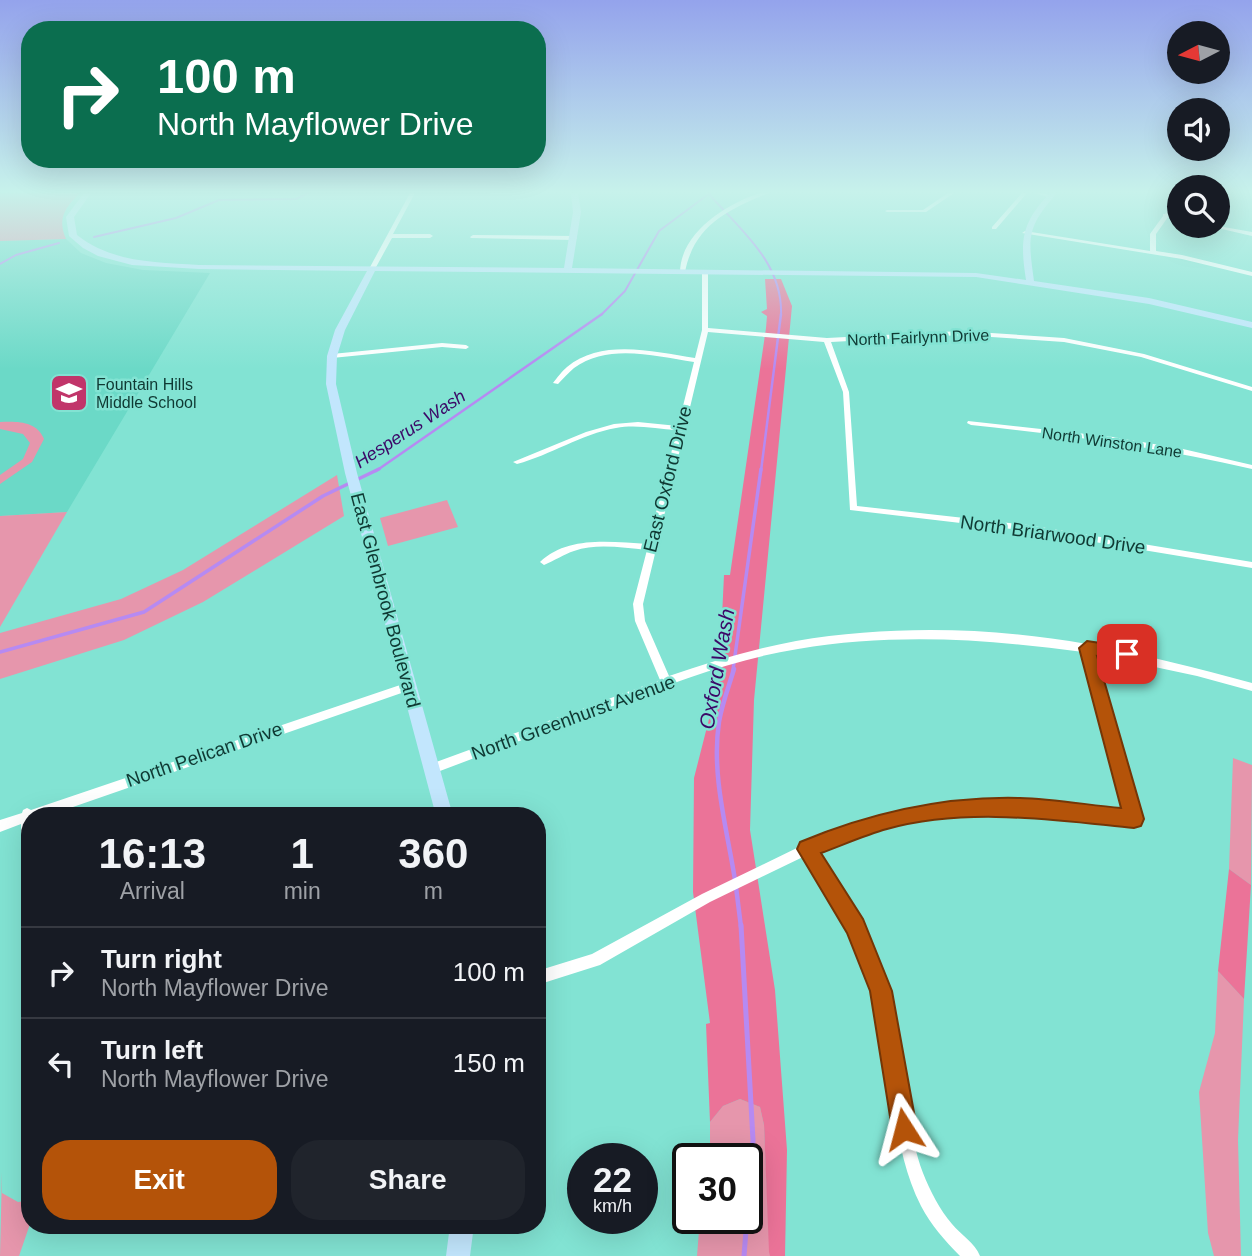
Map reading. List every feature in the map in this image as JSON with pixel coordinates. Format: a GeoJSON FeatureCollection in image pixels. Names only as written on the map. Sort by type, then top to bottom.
{"type":"FeatureCollection","features":[{"type":"Feature","properties":{"kind":"street"},"geometry":{"type":"LineString","coordinates":[[96,252],[131,262],[208,267],[932,274],[1030,281],[1149,301],[1252,325]]}},
{"type":"Feature","properties":{"kind":"street","name":"East Glenbrook Boulevard"},"geometry":{"type":"LineString","coordinates":[[381,252],[352,303],[332,356],[331,384],[338,422],[442,807]]}},
{"type":"Feature","properties":{"kind":"street"},"geometry":{"type":"LineString","coordinates":[[568,271],[572,252]]}},
{"type":"Feature","properties":{"kind":"street"},"geometry":{"type":"LineString","coordinates":[[682,272],[685,252]]}},
{"type":"Feature","properties":{"kind":"street"},"geometry":{"type":"LineString","coordinates":[[1027,252],[1030,281]]}},
{"type":"Feature","properties":{"kind":"street"},"geometry":{"type":"LineString","coordinates":[[1144,252],[1252,274]]}},
{"type":"Feature","properties":{"kind":"street","name":"East Oxford Drive"},"geometry":{"type":"LineString","coordinates":[[666,682],[640,621],[638,604],[705,330],[705,272]]}},
{"type":"Feature","properties":{"kind":"street","name":"North Fairlynn Drive"},"geometry":{"type":"LineString","coordinates":[[705,330],[827,340],[961,332],[1065,340],[1142,355],[1252,389]]}},
{"type":"Feature","properties":{"kind":"street","name":"North Briarwood Drive"},"geometry":{"type":"LineString","coordinates":[[827,340],[846,392],[853,508],[1028,528],[1252,565]]}},
{"type":"Feature","properties":{"kind":"street"},"geometry":{"type":"LineString","coordinates":[[332,356],[442,345],[466,346]]}},
{"type":"Feature","properties":{"kind":"street"},"geometry":{"type":"LineString","coordinates":[[556,383],[566,368],[578,360],[601,353],[620,352],[696,360]]}},
{"type":"Feature","properties":{"kind":"street","name":"North Winston Lane"},"geometry":{"type":"LineString","coordinates":[[971,423],[1082,436],[1219,458],[1252,467]]}},
{"type":"Feature","properties":{"kind":"street"},"geometry":{"type":"LineString","coordinates":[[517,462],[544,456],[587,433],[617,425],[680,428]]}},
{"type":"Feature","properties":{"kind":"street"},"geometry":{"type":"LineString","coordinates":[[544,562],[561,550],[581,544],[650,547]]}},
{"type":"Feature","properties":{"kind":"street","name":"North Greenhurst Avenue"},"geometry":{"type":"LineString","coordinates":[[432,769],[666,682],[734,660],[797,645],[863,638],[993,636],[1087,648],[1194,669],[1252,687]]}},
{"type":"Feature","properties":{"kind":"street"},"geometry":{"type":"LineString","coordinates":[[546,975],[595,960],[706,898],[807,849],[887,820],[929,812],[1019,807],[1134,819],[1087,648]]}},
{"type":"Feature","properties":{"kind":"street","name":"North Pelican Drive"},"geometry":{"type":"LineString","coordinates":[[48,807],[409,686]]}},
{"type":"Feature","properties":{"kind":"street","name":"North Pelican Drive"},"geometry":{"type":"LineString","coordinates":[[0,826],[21,817]]}},
{"type":"Feature","properties":{"kind":"street"},"geometry":{"type":"LineString","coordinates":[[807,849],[855,926],[881,991],[911,1167],[924,1198],[947,1232],[972,1256]]}},
{"type":"Feature","properties":{"kind":"street"},"geometry":{"type":"LineString","coordinates":[[458,1256],[461,1234]]}},
{"type":"Feature","properties":{"kind":"shaded area","name":"Fountain Hills Middle School"},"geometry":{"type":"Polygon","coordinates":[[[0,252],[80,252],[106,263],[143,270],[210,273],[67,512],[0,516],[0,252]]]}},
{"type":"Feature","properties":{"kind":"shaded area"},"geometry":{"type":"Polygon","coordinates":[[[765,279],[781,279],[792,306],[754,700],[750,830],[775,990],[787,1150],[785,1256],[770,1256],[769,1252],[764,1125],[760,1107],[740,1099],[723,1106],[710,1122],[706,1024],[710,1023],[693,892],[694,778],[719,680],[724,575],[730,575],[766,328],[767,316],[761,312],[767,309],[765,279]]]}},
{"type":"Feature","properties":{"kind":"shaded area"},"geometry":{"type":"Polygon","coordinates":[[[0,422],[31,425],[44,439],[32,462],[0,484],[0,475],[23,459],[30,443],[23,434],[0,429],[0,422]]]}},
{"type":"Feature","properties":{"kind":"shaded area"},"geometry":{"type":"Polygon","coordinates":[[[337,475],[344,516],[203,602],[124,640],[0,679],[0,633],[121,599],[183,570],[337,475]]]}},
{"type":"Feature","properties":{"kind":"shaded area"},"geometry":{"type":"Polygon","coordinates":[[[447,500],[458,527],[388,546],[380,518],[447,500]]]}},
{"type":"Feature","properties":{"kind":"shaded area"},"geometry":{"type":"Polygon","coordinates":[[[67,512],[0,627],[0,516],[67,512]]]}},
{"type":"Feature","properties":{"kind":"shaded area"},"geometry":{"type":"Polygon","coordinates":[[[1233,758],[1252,765],[1251,885],[1229,869],[1233,758]]]}},
{"type":"Feature","properties":{"kind":"shaded area"},"geometry":{"type":"Polygon","coordinates":[[[1229,869],[1251,885],[1244,999],[1218,971],[1229,869]]]}},
{"type":"Feature","properties":{"kind":"shaded area"},"geometry":{"type":"Polygon","coordinates":[[[1218,971],[1244,999],[1238,1140],[1241,1256],[1214,1256],[1208,1233],[1199,1092],[1215,1033],[1218,971]]]}},
{"type":"Feature","properties":{"kind":"shaded area"},"geometry":{"type":"Polygon","coordinates":[[[740,1099],[760,1107],[764,1125],[770,1256],[697,1256],[699,1234],[763,1234],[763,1143],[710,1143],[710,1122],[723,1106],[740,1099]]]}},
{"type":"Feature","properties":{"kind":"shaded area"},"geometry":{"type":"Polygon","coordinates":[[[2,1172],[2,1193],[21,1202],[21,1234],[27,1234],[19,1256],[0,1256],[2,1172]]]}},
{"type":"Feature","properties":{"kind":"waterway"},"geometry":{"type":"LineString","coordinates":[[0,264],[28,252]]}},
{"type":"Feature","properties":{"kind":"waterway","name":"Hesperus Wash"},"geometry":{"type":"LineString","coordinates":[[602,314],[625,291],[647,252]]}},
{"type":"Feature","properties":{"kind":"waterway","name":"Oxford Wash"},"geometry":{"type":"LineString","coordinates":[[759,252],[775,279],[781,314]]}},
{"type":"Feature","properties":{"kind":"waterway","name":"Hesperus Wash"},"geometry":{"type":"LineString","coordinates":[[379,469],[602,314]]}},
{"type":"Feature","properties":{"kind":"waterway","name":"Oxford Wash"},"geometry":{"type":"LineString","coordinates":[[761,471],[781,314]]}},
{"type":"Feature","properties":{"kind":"waterway","name":"Hesperus Wash"},"geometry":{"type":"LineString","coordinates":[[0,652],[144,612],[323,496],[379,469]]}},
{"type":"Feature","properties":{"kind":"waterway","name":"Oxford Wash"},"geometry":{"type":"LineString","coordinates":[[733,670],[761,469]]}},
{"type":"Feature","properties":{"kind":"waterway","name":"Oxford Wash"},"geometry":{"type":"LineString","coordinates":[[734,669],[719,722],[717,761],[735,880]]}},
{"type":"Feature","properties":{"kind":"waterway","name":"Oxford Wash"},"geometry":{"type":"LineString","coordinates":[[736,887],[741,927]]}},
{"type":"Feature","properties":{"kind":"waterway","name":"Oxford Wash"},"geometry":{"type":"LineString","coordinates":[[741,925],[753,1143]]}},
{"type":"Feature","properties":{"kind":"waterway","name":"Oxford Wash"},"geometry":{"type":"LineString","coordinates":[[744,1256],[746,1234]]}},
{"type":"Feature","properties":{"kind":"place","name":"Fountain Hills Middle School"},"geometry":{"type":"Point","coordinates":[69,393]}},
{"type":"Feature","properties":{"kind":"route"},"geometry":{"type":"LineString","coordinates":[[904,1129],[887,1013],[881,991],[855,926],[830,881],[807,849],[887,820],[929,812],[1019,807],[1134,819],[1087,648],[1127,654]]}}]}
